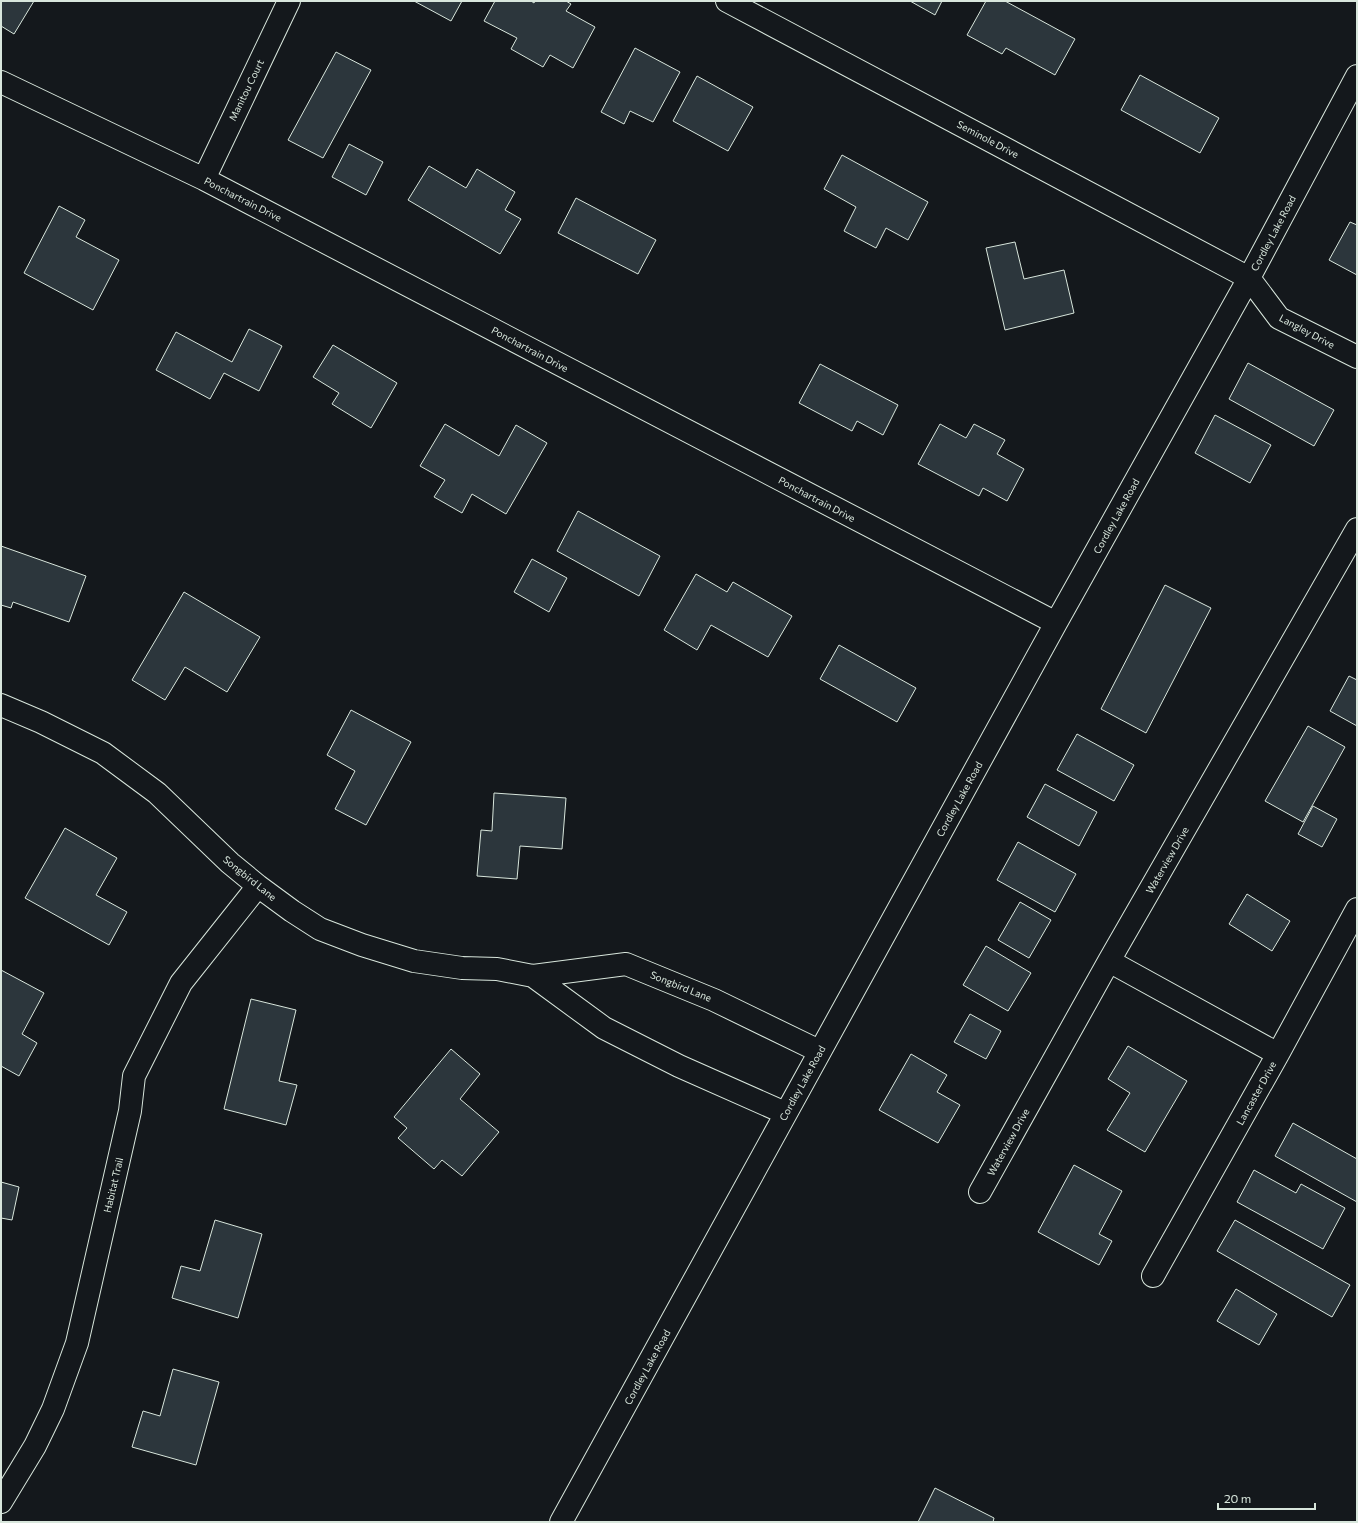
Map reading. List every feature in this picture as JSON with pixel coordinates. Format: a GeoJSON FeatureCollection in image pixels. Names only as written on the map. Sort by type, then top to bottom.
{"type":"FeatureCollection","features":[{"type":"Feature","properties":{"kind":"street","name":"Manitou Court"},"geometry":{"type":"LineString","coordinates":[[204,179],[289,1]]}},
{"type":"Feature","properties":{"kind":"street","name":"Seminole Drive"},"geometry":{"type":"LineString","coordinates":[[727,1],[1249,278]]}},
{"type":"Feature","properties":{"kind":"street","name":"Cordley Lake Road"},"geometry":{"type":"LineString","coordinates":[[561,1522],[819,1051],[1249,278],[1357,76]]}},
{"type":"Feature","properties":{"kind":"street","name":"Ponchartrain Drive"},"geometry":{"type":"LineString","coordinates":[[1,82],[204,179],[1056,623]]}},
{"type":"Feature","properties":{"kind":"street","name":"Langley Drive"},"geometry":{"type":"LineString","coordinates":[[1249,278],[1279,318],[1357,357]]}},
{"type":"Feature","properties":{"kind":"street","name":"Waterview Drive"},"geometry":{"type":"LineString","coordinates":[[980,1192],[1109,961],[1357,530]]}},
{"type":"Feature","properties":{"kind":"street","name":"Songbird Lane"},"geometry":{"type":"LineString","coordinates":[[1,705],[41,722],[103,753],[157,793],[230,863],[258,886],[320,929],[362,946],[414,961],[462,968],[498,968],[533,976],[626,964],[714,1000],[819,1051]]}},
{"type":"Feature","properties":{"kind":"street","name":"Habitat Trail"},"geometry":{"type":"LineString","coordinates":[[1,1502],[35,1446],[53,1409],[77,1343],[130,1111],[134,1076],[182,983],[258,886]]}},
{"type":"Feature","properties":{"kind":"street","name":"Lancaster Drive"},"geometry":{"type":"LineString","coordinates":[[1153,1276],[1278,1054],[1357,909]]}},
{"type":"Feature","properties":{"kind":"street"},"geometry":{"type":"LineString","coordinates":[[1109,961],[1278,1054]]}},
{"type":"Feature","properties":{"kind":"street","name":"Songbird Lane"},"geometry":{"type":"LineString","coordinates":[[533,976],[604,1028],[679,1066],[786,1113]]}},
{"type":"Feature","properties":{"kind":"building"},"geometry":{"type":"Polygon","coordinates":[[[1,1],[34,1],[14,34],[1,26],[1,1]]]}},
{"type":"Feature","properties":{"kind":"building"},"geometry":{"type":"Polygon","coordinates":[[[414,1],[462,1],[451,21],[414,1]]]}},
{"type":"Feature","properties":{"kind":"building"},"geometry":{"type":"Polygon","coordinates":[[[495,1],[531,1],[534,3],[535,1],[566,1],[571,4],[566,11],[595,27],[573,68],[550,55],[543,67],[511,49],[517,38],[484,21],[495,1]]]}},
{"type":"Feature","properties":{"kind":"building"},"geometry":{"type":"Polygon","coordinates":[[[910,1],[942,1],[935,15],[910,1]]]}},
{"type":"Feature","properties":{"kind":"building"},"geometry":{"type":"Polygon","coordinates":[[[986,1],[1005,1],[1075,39],[1055,75],[1006,48],[1002,54],[967,35],[986,1]]]}},
{"type":"Feature","properties":{"kind":"building"},"geometry":{"type":"Polygon","coordinates":[[[635,48],[680,72],[653,122],[630,111],[624,124],[601,112],[635,48]]]}},
{"type":"Feature","properties":{"kind":"building"},"geometry":{"type":"Polygon","coordinates":[[[336,52],[371,70],[323,158],[288,140],[336,52]]]}},
{"type":"Feature","properties":{"kind":"building"},"geometry":{"type":"Polygon","coordinates":[[[1140,75],[1219,118],[1200,153],[1121,110],[1140,75]]]}},
{"type":"Feature","properties":{"kind":"building"},"geometry":{"type":"Polygon","coordinates":[[[697,76],[753,107],[728,151],[673,121],[697,76]]]}},
{"type":"Feature","properties":{"kind":"building"},"geometry":{"type":"Polygon","coordinates":[[[349,144],[383,162],[366,195],[332,177],[349,144]]]}},
{"type":"Feature","properties":{"kind":"building"},"geometry":{"type":"Polygon","coordinates":[[[842,155],[928,202],[908,240],[886,228],[876,248],[844,231],[856,207],[824,189],[842,155]]]}},
{"type":"Feature","properties":{"kind":"building"},"geometry":{"type":"Polygon","coordinates":[[[429,166],[466,188],[477,169],[515,192],[505,210],[521,219],[500,254],[408,200],[429,166]]]}},
{"type":"Feature","properties":{"kind":"building"},"geometry":{"type":"Polygon","coordinates":[[[576,198],[656,240],[638,274],[558,233],[576,198]]]}},
{"type":"Feature","properties":{"kind":"building"},"geometry":{"type":"Polygon","coordinates":[[[59,206],[85,220],[76,237],[119,260],[93,310],[24,273],[59,206]]]}},
{"type":"Feature","properties":{"kind":"building"},"geometry":{"type":"Polygon","coordinates":[[[1350,222],[1357,225],[1357,275],[1329,260],[1350,222]]]}},
{"type":"Feature","properties":{"kind":"building"},"geometry":{"type":"Polygon","coordinates":[[[1015,242],[1024,279],[1064,270],[1074,313],[1005,330],[986,248],[1015,242]]]}},
{"type":"Feature","properties":{"kind":"building"},"geometry":{"type":"Polygon","coordinates":[[[249,329],[282,346],[259,391],[224,373],[210,399],[156,370],[176,332],[232,362],[249,329]]]}},
{"type":"Feature","properties":{"kind":"building"},"geometry":{"type":"Polygon","coordinates":[[[333,345],[397,383],[371,428],[332,404],[339,393],[313,377],[333,345]]]}},
{"type":"Feature","properties":{"kind":"building"},"geometry":{"type":"Polygon","coordinates":[[[1248,363],[1334,410],[1314,446],[1229,399],[1248,363]]]}},
{"type":"Feature","properties":{"kind":"building"},"geometry":{"type":"Polygon","coordinates":[[[820,364],[898,405],[883,435],[857,421],[852,431],[799,403],[820,364]]]}},
{"type":"Feature","properties":{"kind":"building"},"geometry":{"type":"Polygon","coordinates":[[[1215,415],[1271,445],[1250,483],[1195,453],[1215,415]]]}},
{"type":"Feature","properties":{"kind":"building"},"geometry":{"type":"Polygon","coordinates":[[[445,424],[499,456],[516,425],[547,443],[506,514],[472,494],[462,513],[434,497],[445,480],[420,466],[445,424]]]}},
{"type":"Feature","properties":{"kind":"building"},"geometry":{"type":"Polygon","coordinates":[[[940,424],[966,438],[974,424],[1005,440],[997,454],[1024,469],[1007,501],[983,488],[979,496],[918,464],[940,424]]]}},
{"type":"Feature","properties":{"kind":"building"},"geometry":{"type":"Polygon","coordinates":[[[578,511],[660,556],[639,596],[557,551],[578,511]]]}},
{"type":"Feature","properties":{"kind":"building"},"geometry":{"type":"Polygon","coordinates":[[[1,546],[86,576],[69,622],[13,602],[11,608],[1,605],[1,546]]]}},
{"type":"Feature","properties":{"kind":"building"},"geometry":{"type":"Polygon","coordinates":[[[532,559],[567,578],[549,612],[514,592],[532,559]]]}},
{"type":"Feature","properties":{"kind":"building"},"geometry":{"type":"Polygon","coordinates":[[[696,574],[727,592],[733,582],[792,616],[768,657],[711,625],[697,650],[664,630],[696,574]]]}},
{"type":"Feature","properties":{"kind":"building"},"geometry":{"type":"Polygon","coordinates":[[[1165,585],[1211,608],[1146,733],[1101,709],[1165,585]]]}},
{"type":"Feature","properties":{"kind":"building"},"geometry":{"type":"Polygon","coordinates":[[[184,592],[260,637],[227,692],[185,667],[165,700],[132,680],[184,592]]]}},
{"type":"Feature","properties":{"kind":"building"},"geometry":{"type":"Polygon","coordinates":[[[839,645],[916,688],[897,722],[820,679],[839,645]]]}},
{"type":"Feature","properties":{"kind":"building"},"geometry":{"type":"Polygon","coordinates":[[[1349,676],[1357,680],[1357,726],[1330,711],[1349,676]]]}},
{"type":"Feature","properties":{"kind":"building"},"geometry":{"type":"Polygon","coordinates":[[[351,710],[411,742],[366,825],[335,809],[355,771],[327,755],[351,710]]]}},
{"type":"Feature","properties":{"kind":"building"},"geometry":{"type":"Polygon","coordinates":[[[1308,726],[1345,747],[1303,822],[1265,801],[1308,726]]]}},
{"type":"Feature","properties":{"kind":"building"},"geometry":{"type":"Polygon","coordinates":[[[1077,734],[1134,765],[1114,801],[1057,770],[1077,734]]]}},
{"type":"Feature","properties":{"kind":"building"},"geometry":{"type":"Polygon","coordinates":[[[1045,784],[1097,812],[1079,846],[1027,817],[1045,784]]]}},
{"type":"Feature","properties":{"kind":"building"},"geometry":{"type":"Polygon","coordinates":[[[494,793],[566,798],[562,849],[520,846],[517,879],[477,876],[481,830],[492,831],[494,793]]]}},
{"type":"Feature","properties":{"kind":"building"},"geometry":{"type":"Polygon","coordinates":[[[1313,806],[1337,819],[1322,847],[1298,834],[1313,806]]]}},
{"type":"Feature","properties":{"kind":"building"},"geometry":{"type":"Polygon","coordinates":[[[65,828],[117,858],[96,895],[127,912],[109,945],[25,898],[65,828]]]}},
{"type":"Feature","properties":{"kind":"building"},"geometry":{"type":"Polygon","coordinates":[[[1018,842],[1076,874],[1055,912],[997,880],[1018,842]]]}},
{"type":"Feature","properties":{"kind":"building"},"geometry":{"type":"Polygon","coordinates":[[[1247,894],[1290,921],[1272,951],[1229,924],[1247,894]]]}},
{"type":"Feature","properties":{"kind":"building"},"geometry":{"type":"Polygon","coordinates":[[[1020,902],[1051,920],[1029,958],[998,940],[1020,902]]]}},
{"type":"Feature","properties":{"kind":"building"},"geometry":{"type":"Polygon","coordinates":[[[986,946],[1031,973],[1008,1011],[963,985],[986,946]]]}},
{"type":"Feature","properties":{"kind":"building"},"geometry":{"type":"Polygon","coordinates":[[[1,970],[44,993],[22,1034],[37,1043],[19,1076],[1,1066],[1,970]]]}},
{"type":"Feature","properties":{"kind":"building"},"geometry":{"type":"Polygon","coordinates":[[[251,999],[296,1010],[279,1081],[297,1085],[286,1125],[224,1109],[251,999]]]}},
{"type":"Feature","properties":{"kind":"building"},"geometry":{"type":"Polygon","coordinates":[[[970,1014],[1001,1031],[986,1059],[954,1042],[970,1014]]]}},
{"type":"Feature","properties":{"kind":"building"},"geometry":{"type":"Polygon","coordinates":[[[1128,1046],[1187,1081],[1145,1152],[1107,1130],[1130,1093],[1108,1079],[1128,1046]]]}},
{"type":"Feature","properties":{"kind":"building"},"geometry":{"type":"Polygon","coordinates":[[[451,1049],[480,1074],[460,1099],[499,1132],[462,1176],[442,1160],[434,1169],[398,1138],[407,1128],[394,1117],[451,1049]]]}},
{"type":"Feature","properties":{"kind":"building"},"geometry":{"type":"Polygon","coordinates":[[[911,1054],[947,1075],[937,1092],[960,1105],[938,1143],[879,1110],[911,1054]]]}},
{"type":"Feature","properties":{"kind":"building"},"geometry":{"type":"Polygon","coordinates":[[[1293,1123],[1357,1159],[1357,1202],[1275,1156],[1293,1123]]]}},
{"type":"Feature","properties":{"kind":"building"},"geometry":{"type":"Polygon","coordinates":[[[1074,1165],[1122,1191],[1099,1234],[1112,1241],[1099,1265],[1038,1232],[1074,1165]]]}},
{"type":"Feature","properties":{"kind":"building"},"geometry":{"type":"Polygon","coordinates":[[[1254,1170],[1296,1193],[1301,1184],[1345,1208],[1323,1249],[1237,1202],[1254,1170]]]}},
{"type":"Feature","properties":{"kind":"building"},"geometry":{"type":"Polygon","coordinates":[[[1,1182],[19,1187],[12,1220],[1,1218],[1,1182]]]}},
{"type":"Feature","properties":{"kind":"building"},"geometry":{"type":"Polygon","coordinates":[[[215,1220],[262,1234],[238,1318],[172,1298],[181,1266],[200,1271],[215,1220]]]}},
{"type":"Feature","properties":{"kind":"building"},"geometry":{"type":"Polygon","coordinates":[[[1235,1220],[1350,1285],[1332,1317],[1217,1251],[1235,1220]]]}},
{"type":"Feature","properties":{"kind":"building"},"geometry":{"type":"Polygon","coordinates":[[[1236,1289],[1277,1314],[1259,1345],[1217,1321],[1236,1289]]]}},
{"type":"Feature","properties":{"kind":"building"},"geometry":{"type":"Polygon","coordinates":[[[173,1369],[219,1382],[196,1465],[132,1447],[143,1411],[160,1416],[173,1369]]]}},
{"type":"Feature","properties":{"kind":"building"},"geometry":{"type":"Polygon","coordinates":[[[935,1488],[994,1518],[993,1522],[918,1522],[935,1488]]]}}]}
